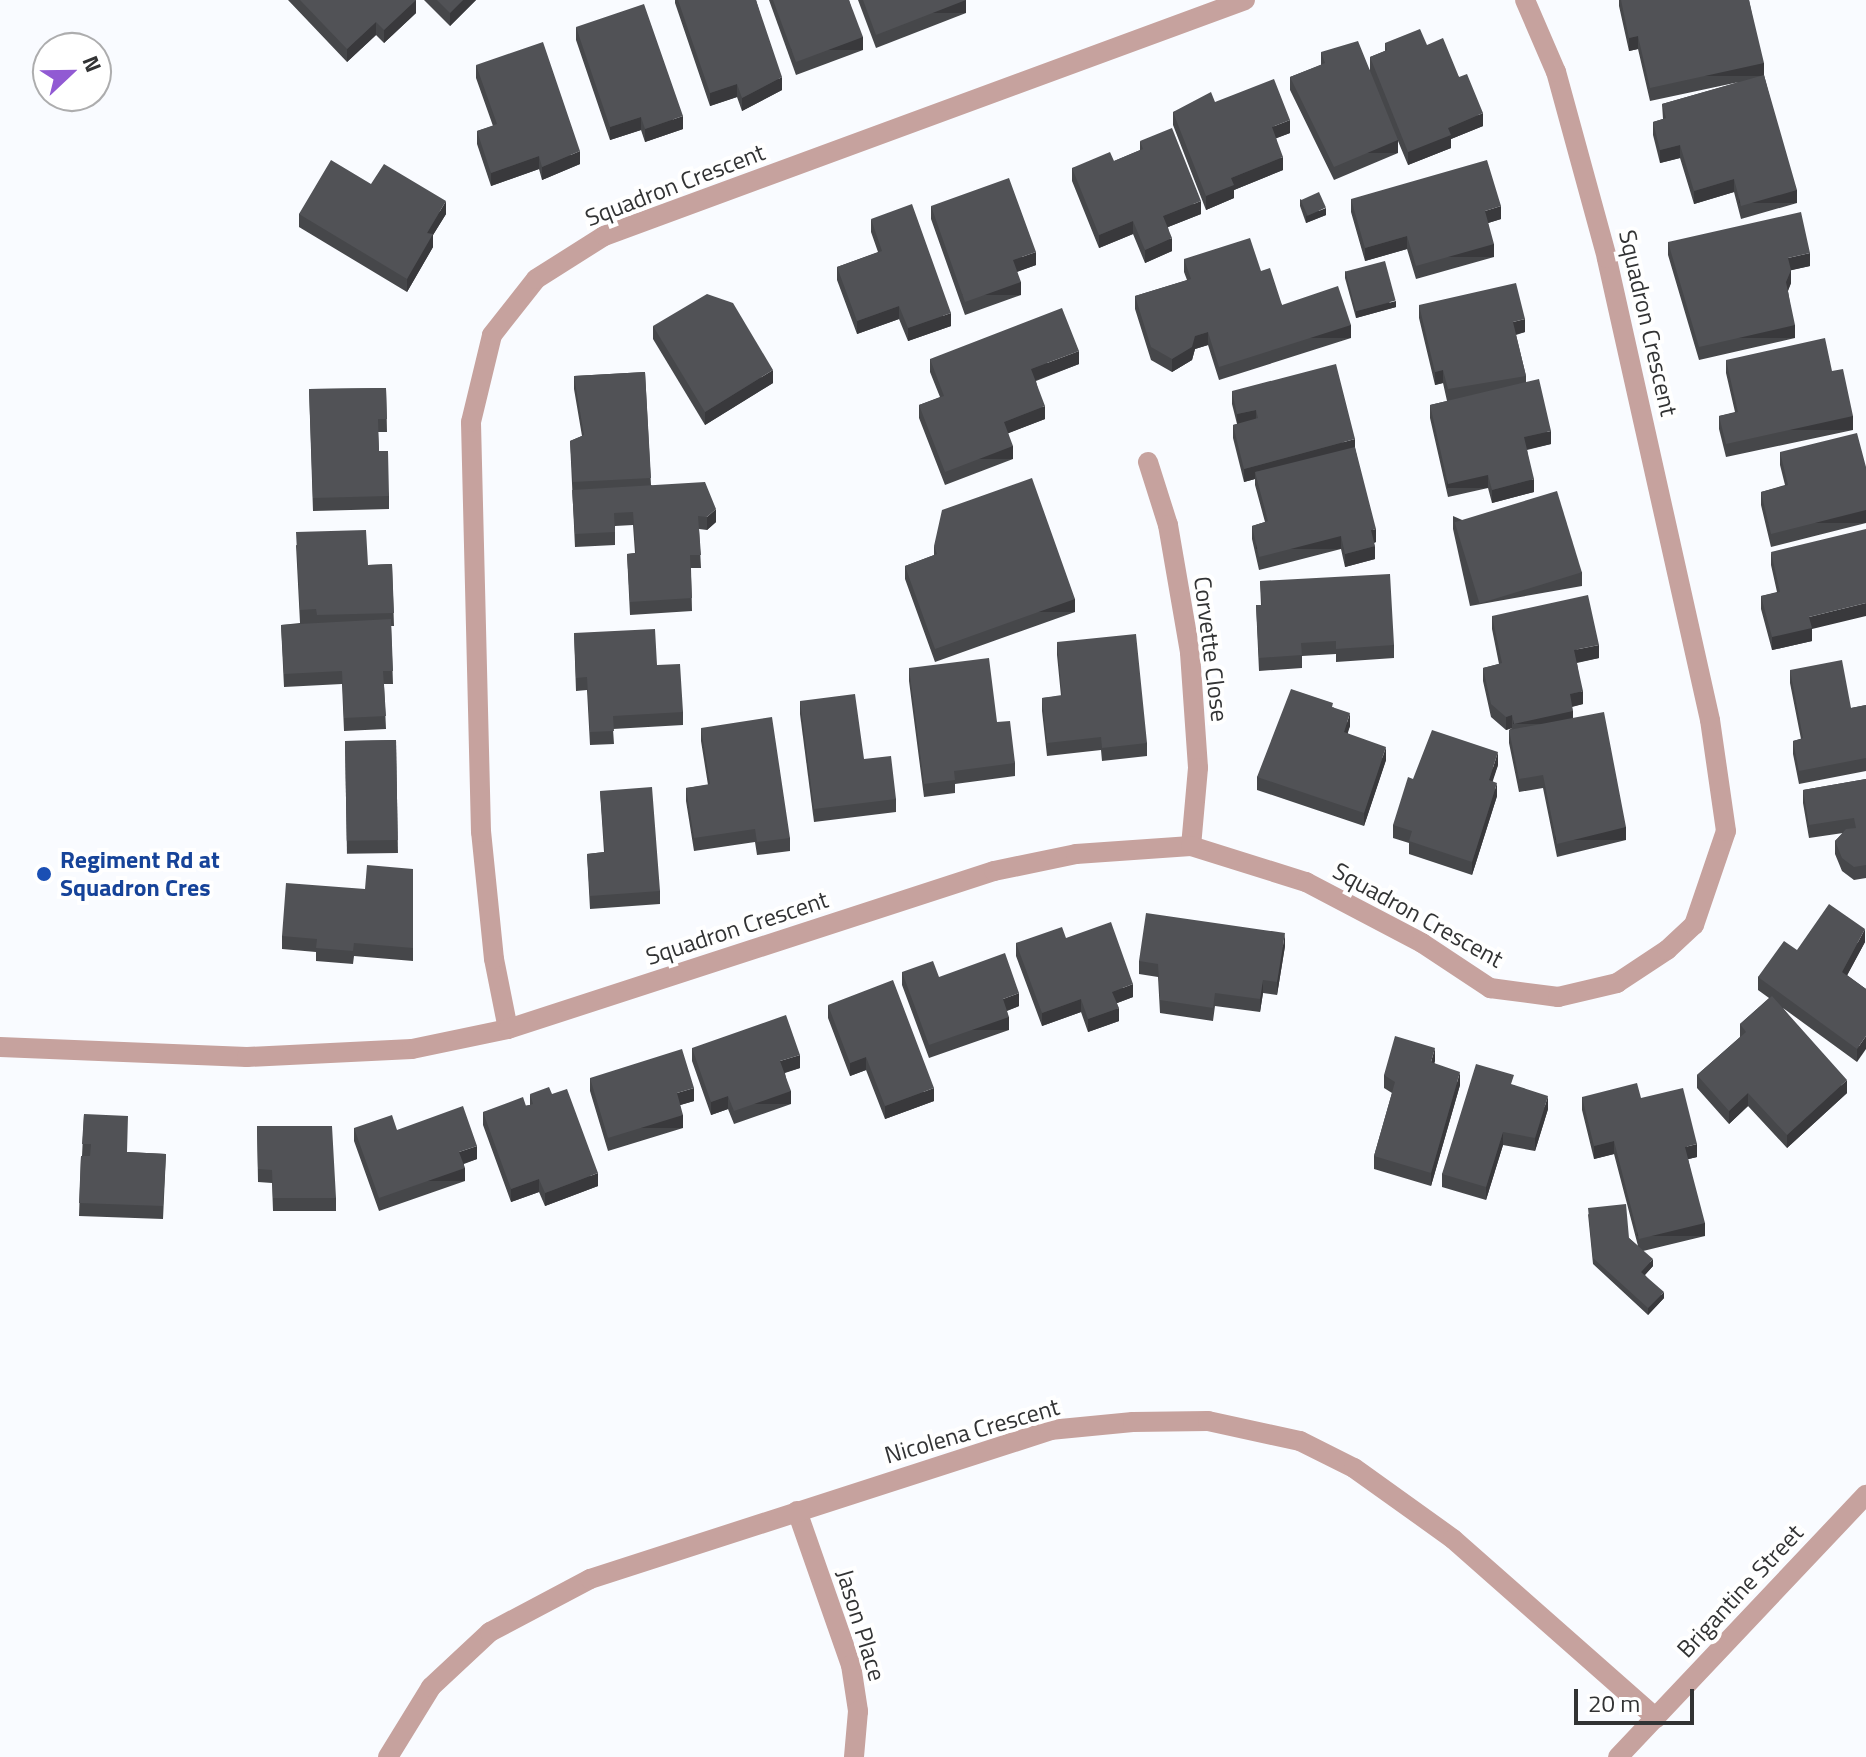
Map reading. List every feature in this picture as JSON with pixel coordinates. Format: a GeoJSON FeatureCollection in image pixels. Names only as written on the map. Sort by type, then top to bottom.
{"type":"FeatureCollection","features":[{"type":"Feature","properties":{"kind":"street","name":"Squadron Crescent"},"geometry":{"type":"LineString","coordinates":[[508,1029],[494,959],[481,832],[471,422],[492,335],[536,279],[604,236],[1245,0]]}},
{"type":"Feature","properties":{"kind":"street","name":"Squadron Crescent"},"geometry":{"type":"LineString","coordinates":[[0,1047],[247,1057],[412,1049],[508,1029],[994,871],[1076,854],[1191,846],[1306,882],[1422,943],[1490,988],[1558,997],[1617,983],[1667,950],[1694,925],[1726,831],[1710,720],[1607,258],[1556,72],[1525,0]]}},
{"type":"Feature","properties":{"kind":"street","name":"Corvette Close"},"geometry":{"type":"LineString","coordinates":[[1148,462],[1168,525],[1190,653],[1198,768],[1191,846]]}},
{"type":"Feature","properties":{"kind":"street","name":"Nicolena Crescent"},"geometry":{"type":"LineString","coordinates":[[388,1757],[431,1687],[490,1632],[590,1579],[1050,1430],[1208,1421],[1300,1441],[1354,1468],[1453,1539],[1656,1718]]}},
{"type":"Feature","properties":{"kind":"street","name":"Brigantine Street"},"geometry":{"type":"LineString","coordinates":[[1618,1757],[1866,1495]]}},
{"type":"Feature","properties":{"kind":"street","name":"Jason Place"},"geometry":{"type":"LineString","coordinates":[[797,1511],[851,1665],[858,1711],[854,1757]]}},
{"type":"Feature","properties":{"kind":"building"},"geometry":{"type":"Polygon","coordinates":[[[300,0],[416,0],[384,30],[376,22],[347,49],[300,0]]]}},
{"type":"Feature","properties":{"kind":"building"},"geometry":{"type":"Polygon","coordinates":[[[437,0],[463,0],[450,13],[437,0]]]}},
{"type":"Feature","properties":{"kind":"building"},"geometry":{"type":"Polygon","coordinates":[[[678,0],[756,0],[782,77],[742,98],[737,84],[710,93],[678,0]]]}},
{"type":"Feature","properties":{"kind":"building"},"geometry":{"type":"Polygon","coordinates":[[[773,0],[849,0],[863,37],[796,62],[773,0]]]}},
{"type":"Feature","properties":{"kind":"building"},"geometry":{"type":"Polygon","coordinates":[[[863,0],[966,0],[876,35],[863,0]]]}},
{"type":"Feature","properties":{"kind":"building"},"geometry":{"type":"Polygon","coordinates":[[[1621,0],[1749,0],[1764,63],[1650,88],[1638,36],[1629,38],[1621,0]]]}},
{"type":"Feature","properties":{"kind":"building"},"geometry":{"type":"Polygon","coordinates":[[[644,4],[683,116],[645,129],[641,117],[610,127],[576,27],[644,4]]]}},
{"type":"Feature","properties":{"kind":"building"},"geometry":{"type":"Polygon","coordinates":[[[1420,29],[1427,45],[1443,38],[1459,77],[1467,74],[1483,113],[1448,128],[1451,135],[1408,152],[1370,57],[1387,50],[1385,43],[1420,29]]]}},
{"type":"Feature","properties":{"kind":"building"},"geometry":{"type":"Polygon","coordinates":[[[1358,41],[1398,140],[1334,167],[1290,77],[1325,63],[1321,52],[1358,41]]]}},
{"type":"Feature","properties":{"kind":"building"},"geometry":{"type":"Polygon","coordinates":[[[543,42],[580,151],[542,167],[539,156],[491,173],[477,131],[497,124],[476,65],[543,42]]]}},
{"type":"Feature","properties":{"kind":"building"},"geometry":{"type":"Polygon","coordinates":[[[1764,75],[1797,190],[1741,206],[1734,179],[1694,191],[1680,145],[1660,150],[1653,122],[1666,118],[1662,104],[1764,75]]]}},
{"type":"Feature","properties":{"kind":"building"},"geometry":{"type":"Polygon","coordinates":[[[1274,79],[1290,120],[1272,127],[1283,157],[1231,178],[1234,185],[1206,196],[1173,112],[1211,92],[1215,102],[1274,79]]]}},
{"type":"Feature","properties":{"kind":"building"},"geometry":{"type":"Polygon","coordinates":[[[1172,128],[1201,201],[1163,216],[1172,238],[1145,250],[1133,221],[1099,235],[1072,168],[1110,152],[1114,161],[1143,149],[1140,141],[1172,128]]]}},
{"type":"Feature","properties":{"kind":"building"},"geometry":{"type":"Polygon","coordinates":[[[331,160],[371,184],[384,164],[446,201],[427,233],[433,234],[407,279],[299,214],[331,160]]]}},
{"type":"Feature","properties":{"kind":"building"},"geometry":{"type":"Polygon","coordinates":[[[1487,160],[1501,206],[1485,211],[1494,244],[1416,266],[1407,236],[1365,248],[1351,199],[1487,160]]]}},
{"type":"Feature","properties":{"kind":"building"},"geometry":{"type":"Polygon","coordinates":[[[1009,178],[1036,252],[1013,260],[1021,282],[965,302],[931,206],[1009,178]]]}},
{"type":"Feature","properties":{"kind":"building"},"geometry":{"type":"Polygon","coordinates":[[[1319,192],[1326,208],[1308,216],[1301,200],[1319,192]]]}},
{"type":"Feature","properties":{"kind":"building"},"geometry":{"type":"Polygon","coordinates":[[[912,204],[951,313],[908,328],[899,306],[857,321],[837,267],[882,251],[871,219],[912,204]]]}},
{"type":"Feature","properties":{"kind":"building"},"geometry":{"type":"Polygon","coordinates":[[[1801,212],[1810,253],[1788,258],[1791,270],[1786,282],[1795,325],[1699,347],[1668,242],[1801,212]]]}},
{"type":"Feature","properties":{"kind":"building"},"geometry":{"type":"Polygon","coordinates":[[[1250,238],[1261,271],[1270,268],[1282,305],[1338,286],[1351,325],[1219,367],[1208,332],[1195,336],[1192,347],[1172,359],[1151,347],[1135,296],[1191,279],[1184,259],[1250,238]]]}},
{"type":"Feature","properties":{"kind":"building"},"geometry":{"type":"Polygon","coordinates":[[[1385,261],[1396,301],[1356,311],[1345,272],[1385,261]]]}},
{"type":"Feature","properties":{"kind":"building"},"geometry":{"type":"Polygon","coordinates":[[[1516,283],[1525,319],[1513,322],[1526,376],[1448,389],[1443,370],[1435,372],[1419,305],[1516,283]]]}},
{"type":"Feature","properties":{"kind":"building"},"geometry":{"type":"Polygon","coordinates":[[[707,294],[733,303],[773,370],[705,412],[653,326],[707,294]]]}},
{"type":"Feature","properties":{"kind":"building"},"geometry":{"type":"Polygon","coordinates":[[[1062,308],[1079,351],[1031,369],[1045,406],[1004,422],[1013,446],[945,472],[919,405],[944,396],[930,359],[1062,308]]]}},
{"type":"Feature","properties":{"kind":"building"},"geometry":{"type":"Polygon","coordinates":[[[1825,338],[1832,371],[1843,369],[1853,416],[1726,444],[1719,416],[1738,412],[1726,360],[1825,338]]]}},
{"type":"Feature","properties":{"kind":"building"},"geometry":{"type":"Polygon","coordinates":[[[1336,364],[1355,439],[1244,469],[1233,425],[1258,418],[1256,410],[1237,414],[1232,391],[1336,364]]]}},
{"type":"Feature","properties":{"kind":"building"},"geometry":{"type":"Polygon","coordinates":[[[645,372],[651,478],[573,482],[570,441],[584,435],[574,376],[645,372]]]}},
{"type":"Feature","properties":{"kind":"building"},"geometry":{"type":"Polygon","coordinates":[[[1539,379],[1551,431],[1524,437],[1534,479],[1492,490],[1488,475],[1448,484],[1430,405],[1539,379]]]}},
{"type":"Feature","properties":{"kind":"building"},"geometry":{"type":"Polygon","coordinates":[[[386,388],[387,419],[378,419],[379,451],[388,451],[389,496],[313,498],[309,389],[386,388]]]}},
{"type":"Feature","properties":{"kind":"building"},"geometry":{"type":"Polygon","coordinates":[[[1857,433],[1866,467],[1866,510],[1771,534],[1761,492],[1788,485],[1780,452],[1857,433]]]}},
{"type":"Feature","properties":{"kind":"building"},"geometry":{"type":"Polygon","coordinates":[[[1355,447],[1376,529],[1371,530],[1375,546],[1345,554],[1341,536],[1259,557],[1252,526],[1268,521],[1255,472],[1355,447]]]}},
{"type":"Feature","properties":{"kind":"building"},"geometry":{"type":"Polygon","coordinates":[[[1032,478],[1075,599],[935,649],[905,566],[937,554],[934,546],[942,510],[1032,478]]]}},
{"type":"Feature","properties":{"kind":"building"},"geometry":{"type":"Polygon","coordinates":[[[705,482],[716,509],[707,517],[698,516],[701,555],[690,555],[692,598],[630,602],[627,554],[636,553],[633,512],[614,513],[615,532],[575,534],[572,490],[705,482]]]}},
{"type":"Feature","properties":{"kind":"building"},"geometry":{"type":"Polygon","coordinates":[[[1557,491],[1582,572],[1480,604],[1455,522],[1557,491]]]}},
{"type":"Feature","properties":{"kind":"building"},"geometry":{"type":"Polygon","coordinates":[[[1866,529],[1866,603],[1809,617],[1812,628],[1772,637],[1761,596],[1780,592],[1771,552],[1866,529]]]}},
{"type":"Feature","properties":{"kind":"building"},"geometry":{"type":"Polygon","coordinates":[[[366,530],[368,565],[392,564],[394,613],[317,615],[316,609],[300,610],[296,532],[366,530]]]}},
{"type":"Feature","properties":{"kind":"building"},"geometry":{"type":"Polygon","coordinates":[[[1390,574],[1394,645],[1336,649],[1336,641],[1301,643],[1302,655],[1259,658],[1256,605],[1262,605],[1260,581],[1390,574]]]}},
{"type":"Feature","properties":{"kind":"building"},"geometry":{"type":"Polygon","coordinates":[[[1588,595],[1599,645],[1574,650],[1583,691],[1570,694],[1573,711],[1514,724],[1512,715],[1506,717],[1491,704],[1483,668],[1502,663],[1492,616],[1588,595]]]}},
{"type":"Feature","properties":{"kind":"building"},"geometry":{"type":"Polygon","coordinates":[[[391,619],[393,671],[383,671],[386,716],[344,718],[342,671],[284,674],[281,625],[391,619]]]}},
{"type":"Feature","properties":{"kind":"building"},"geometry":{"type":"Polygon","coordinates":[[[655,629],[657,665],[680,664],[683,712],[613,716],[614,731],[590,732],[587,677],[576,678],[574,633],[655,629]]]}},
{"type":"Feature","properties":{"kind":"building"},"geometry":{"type":"Polygon","coordinates":[[[1136,634],[1147,743],[1102,748],[1101,737],[1047,743],[1042,698],[1062,695],[1057,642],[1136,634]]]}},
{"type":"Feature","properties":{"kind":"building"},"geometry":{"type":"Polygon","coordinates":[[[989,658],[997,722],[1010,721],[1015,763],[954,771],[955,780],[924,784],[909,668],[989,658]]]}},
{"type":"Feature","properties":{"kind":"building"},"geometry":{"type":"Polygon","coordinates":[[[1842,660],[1851,708],[1866,705],[1866,758],[1799,771],[1793,741],[1803,738],[1790,670],[1842,660]]]}},
{"type":"Feature","properties":{"kind":"building"},"geometry":{"type":"Polygon","coordinates":[[[1291,689],[1333,703],[1332,707],[1350,713],[1344,732],[1386,747],[1364,813],[1257,777],[1291,689]]]}},
{"type":"Feature","properties":{"kind":"building"},"geometry":{"type":"Polygon","coordinates":[[[855,694],[864,759],[891,756],[896,799],[814,809],[800,701],[855,694]]]}},
{"type":"Feature","properties":{"kind":"building"},"geometry":{"type":"Polygon","coordinates":[[[1604,712],[1626,827],[1557,844],[1543,775],[1519,779],[1509,730],[1604,712]]]}},
{"type":"Feature","properties":{"kind":"building"},"geometry":{"type":"Polygon","coordinates":[[[772,717],[790,838],[757,842],[755,829],[694,838],[686,788],[710,784],[701,728],[772,717]]]}},
{"type":"Feature","properties":{"kind":"building"},"geometry":{"type":"Polygon","coordinates":[[[1432,730],[1498,752],[1489,780],[1497,783],[1472,862],[1409,841],[1412,831],[1393,825],[1408,777],[1413,779],[1432,730]]]}},
{"type":"Feature","properties":{"kind":"building"},"geometry":{"type":"Polygon","coordinates":[[[396,740],[398,840],[347,841],[345,741],[396,740]]]}},
{"type":"Feature","properties":{"kind":"building"},"geometry":{"type":"Polygon","coordinates":[[[1866,779],[1866,865],[1854,867],[1842,858],[1835,841],[1846,829],[1856,828],[1854,818],[1809,825],[1803,790],[1866,779]]]}},
{"type":"Feature","properties":{"kind":"building"},"geometry":{"type":"Polygon","coordinates":[[[652,787],[660,891],[590,896],[587,854],[605,852],[600,791],[652,787]]]}},
{"type":"Feature","properties":{"kind":"building"},"geometry":{"type":"Polygon","coordinates":[[[367,865],[413,869],[413,948],[354,943],[353,951],[316,948],[317,939],[282,936],[286,883],[365,889],[367,865]]]}},
{"type":"Feature","properties":{"kind":"building"},"geometry":{"type":"Polygon","coordinates":[[[1829,904],[1865,929],[1842,972],[1866,989],[1866,1036],[1857,1049],[1758,977],[1784,941],[1797,950],[1829,904]]]}},
{"type":"Feature","properties":{"kind":"building"},"geometry":{"type":"Polygon","coordinates":[[[1146,913],[1285,933],[1277,982],[1263,980],[1260,999],[1215,993],[1213,1008],[1160,1000],[1158,964],[1139,961],[1146,913]]]}},
{"type":"Feature","properties":{"kind":"building"},"geometry":{"type":"Polygon","coordinates":[[[1111,922],[1133,984],[1112,992],[1119,1008],[1088,1019],[1081,999],[1042,1013],[1016,943],[1062,927],[1066,938],[1111,922]]]}},
{"type":"Feature","properties":{"kind":"building"},"geometry":{"type":"Polygon","coordinates":[[[1005,953],[1019,993],[1003,999],[1009,1017],[929,1045],[902,972],[933,961],[939,977],[1005,953]]]}},
{"type":"Feature","properties":{"kind":"building"},"geometry":{"type":"Polygon","coordinates":[[[893,980],[934,1088],[885,1106],[866,1057],[850,1063],[828,1005],[893,980]]]}},
{"type":"Feature","properties":{"kind":"building"},"geometry":{"type":"Polygon","coordinates":[[[1772,996],[1847,1080],[1787,1135],[1748,1093],[1729,1111],[1697,1075],[1746,1032],[1740,1024],[1772,996]]]}},
{"type":"Feature","properties":{"kind":"building"},"geometry":{"type":"Polygon","coordinates":[[[786,1015],[800,1055],[780,1061],[791,1091],[734,1111],[728,1096],[711,1102],[692,1048],[786,1015]]]}},
{"type":"Feature","properties":{"kind":"building"},"geometry":{"type":"Polygon","coordinates":[[[1395,1036],[1435,1048],[1431,1062],[1460,1072],[1431,1173],[1374,1156],[1395,1082],[1384,1075],[1395,1036]]]}},
{"type":"Feature","properties":{"kind":"building"},"geometry":{"type":"Polygon","coordinates":[[[682,1049],[694,1088],[677,1093],[683,1115],[608,1138],[590,1078],[682,1049]]]}},
{"type":"Feature","properties":{"kind":"building"},"geometry":{"type":"Polygon","coordinates":[[[1476,1064],[1514,1075],[1511,1084],[1548,1096],[1535,1138],[1503,1132],[1486,1187],[1442,1174],[1476,1064]]]}},
{"type":"Feature","properties":{"kind":"building"},"geometry":{"type":"Polygon","coordinates":[[[1637,1083],[1641,1098],[1683,1088],[1697,1144],[1685,1147],[1705,1223],[1639,1239],[1614,1141],[1594,1146],[1582,1097],[1637,1083]]]}},
{"type":"Feature","properties":{"kind":"building"},"geometry":{"type":"Polygon","coordinates":[[[549,1087],[552,1094],[567,1089],[598,1173],[545,1193],[539,1179],[511,1189],[483,1112],[523,1097],[526,1106],[533,1104],[530,1094],[549,1087]]]}},
{"type":"Feature","properties":{"kind":"building"},"geometry":{"type":"Polygon","coordinates":[[[463,1106],[477,1146],[459,1152],[465,1168],[379,1198],[354,1128],[392,1115],[397,1130],[463,1106]]]}},
{"type":"Feature","properties":{"kind":"building"},"geometry":{"type":"Polygon","coordinates":[[[84,1114],[128,1116],[127,1152],[166,1154],[163,1206],[79,1203],[81,1156],[90,1156],[91,1144],[82,1144],[84,1114]]]}},
{"type":"Feature","properties":{"kind":"building"},"geometry":{"type":"Polygon","coordinates":[[[257,1126],[332,1126],[336,1198],[273,1198],[272,1170],[258,1169],[257,1126]]]}},
{"type":"Feature","properties":{"kind":"building"},"geometry":{"type":"Polygon","coordinates":[[[1626,1204],[1629,1238],[1653,1259],[1641,1272],[1664,1292],[1648,1308],[1593,1258],[1588,1208],[1626,1204]]]}},
{"type":"Feature","properties":{"kind":"place","name":"Regiment Rd at Squadron Cres"},"geometry":{"type":"Point","coordinates":[44,874]}}]}
